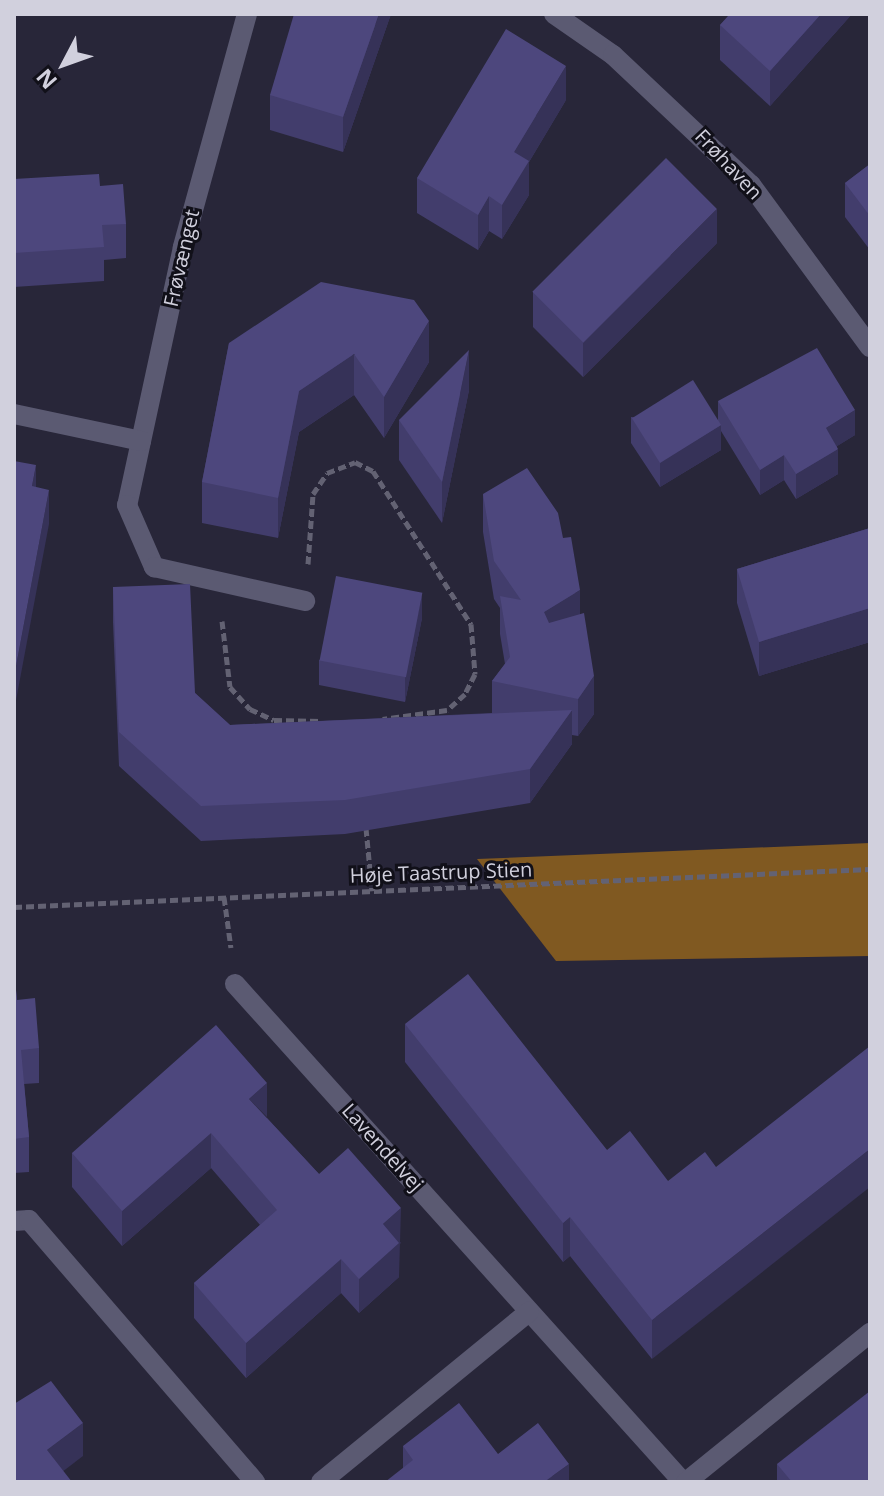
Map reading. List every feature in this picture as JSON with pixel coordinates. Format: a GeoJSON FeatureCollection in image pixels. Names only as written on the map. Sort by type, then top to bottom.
{"type":"FeatureCollection","features":[{"type":"Feature","properties":{"kind":"street","name":"Frøvænget"},"geometry":{"type":"LineString","coordinates":[[217,582],[154,567],[127,505],[183,247],[247,14]]}},
{"type":"Feature","properties":{"kind":"street","name":"Frøhaven"},"geometry":{"type":"LineString","coordinates":[[554,14],[613,55],[751,185],[870,347]]}},
{"type":"Feature","properties":{"kind":"street"},"geometry":{"type":"LineString","coordinates":[[14,414],[141,441]]}},
{"type":"Feature","properties":{"kind":"street"},"geometry":{"type":"LineString","coordinates":[[217,582],[305,601]]}},
{"type":"Feature","properties":{"kind":"street","name":"Lavendelvej"},"geometry":{"type":"LineString","coordinates":[[235,984],[684,1482],[870,1333]]}},
{"type":"Feature","properties":{"kind":"street"},"geometry":{"type":"LineString","coordinates":[[14,1221],[29,1220],[255,1482]]}},
{"type":"Feature","properties":{"kind":"street"},"geometry":{"type":"LineString","coordinates":[[321,1482],[529,1312]]}},
{"type":"Feature","properties":{"kind":"path"},"geometry":{"type":"LineString","coordinates":[[305,601],[313,494],[327,473],[355,462],[373,471],[433,554],[471,624],[475,674],[447,710],[370,720]]}},
{"type":"Feature","properties":{"kind":"path"},"geometry":{"type":"LineString","coordinates":[[217,582],[230,687],[250,709],[274,720],[328,721]]}},
{"type":"Feature","properties":{"kind":"path"},"geometry":{"type":"LineString","coordinates":[[364,814],[372,891]]}},
{"type":"Feature","properties":{"kind":"path","name":"Høje Taastrup Stien"},"geometry":{"type":"LineString","coordinates":[[14,907],[870,869]]}},
{"type":"Feature","properties":{"kind":"path"},"geometry":{"type":"LineString","coordinates":[[224,897],[235,984]]}},
{"type":"Feature","properties":{"kind":"shaded area"},"geometry":{"type":"Polygon","coordinates":[[[870,843],[870,956],[556,961],[477,859],[870,843]]]}},
{"type":"Feature","properties":{"kind":"building"},"geometry":{"type":"Polygon","coordinates":[[[294,14],[379,14],[343,117],[270,95],[294,14]]]}},
{"type":"Feature","properties":{"kind":"building"},"geometry":{"type":"Polygon","coordinates":[[[730,14],[821,14],[770,71],[720,25],[730,14]]]}},
{"type":"Feature","properties":{"kind":"building"},"geometry":{"type":"Polygon","coordinates":[[[506,29],[566,66],[514,152],[529,161],[502,205],[489,196],[478,215],[417,178],[506,29]]]}},
{"type":"Feature","properties":{"kind":"building"},"geometry":{"type":"Polygon","coordinates":[[[666,158],[717,209],[583,343],[532,292],[666,158]]]}},
{"type":"Feature","properties":{"kind":"building"},"geometry":{"type":"Polygon","coordinates":[[[870,164],[870,216],[845,183],[870,164]]]}},
{"type":"Feature","properties":{"kind":"building"},"geometry":{"type":"Polygon","coordinates":[[[99,174],[100,186],[123,184],[126,224],[102,225],[104,247],[14,253],[14,179],[99,174]]]}},
{"type":"Feature","properties":{"kind":"building"},"geometry":{"type":"Polygon","coordinates":[[[321,282],[414,300],[429,321],[384,397],[354,354],[299,391],[278,498],[202,482],[229,343],[321,282]]]}},
{"type":"Feature","properties":{"kind":"building"},"geometry":{"type":"Polygon","coordinates":[[[817,348],[855,410],[826,428],[838,449],[796,474],[784,455],[760,470],[718,401],[817,348]]]}},
{"type":"Feature","properties":{"kind":"building"},"geometry":{"type":"Polygon","coordinates":[[[469,350],[442,482],[399,420],[469,350]]]}},
{"type":"Feature","properties":{"kind":"building"},"geometry":{"type":"Polygon","coordinates":[[[693,380],[721,425],[660,463],[632,418],[693,380]]]}},
{"type":"Feature","properties":{"kind":"building"},"geometry":{"type":"Polygon","coordinates":[[[14,461],[36,465],[32,486],[49,490],[14,677],[14,461]]]}},
{"type":"Feature","properties":{"kind":"building"},"geometry":{"type":"Polygon","coordinates":[[[527,468],[558,513],[563,538],[571,537],[580,590],[544,612],[549,623],[584,613],[594,676],[578,699],[492,681],[510,657],[500,596],[521,600],[494,561],[483,494],[527,468]]]}},
{"type":"Feature","properties":{"kind":"building"},"geometry":{"type":"Polygon","coordinates":[[[870,528],[870,608],[759,642],[737,569],[870,528]]]}},
{"type":"Feature","properties":{"kind":"building"},"geometry":{"type":"Polygon","coordinates":[[[336,576],[422,593],[406,677],[320,660],[336,576]]]}},
{"type":"Feature","properties":{"kind":"building"},"geometry":{"type":"Polygon","coordinates":[[[190,584],[195,693],[230,725],[572,710],[530,769],[345,800],[201,806],[119,732],[113,587],[190,584]]]}},
{"type":"Feature","properties":{"kind":"building"},"geometry":{"type":"Polygon","coordinates":[[[14,970],[17,1000],[35,998],[39,1048],[21,1050],[29,1137],[14,1139],[14,970]]]}},
{"type":"Feature","properties":{"kind":"building"},"geometry":{"type":"Polygon","coordinates":[[[468,974],[607,1150],[630,1131],[668,1181],[705,1152],[716,1167],[870,1046],[870,1149],[652,1320],[570,1217],[563,1223],[405,1024],[468,974]]]}},
{"type":"Feature","properties":{"kind":"building"},"geometry":{"type":"Polygon","coordinates":[[[216,1025],[267,1083],[249,1099],[319,1174],[348,1148],[401,1208],[383,1224],[399,1243],[359,1279],[341,1259],[246,1343],[194,1283],[277,1210],[211,1133],[122,1211],[72,1153],[216,1025]]]}},
{"type":"Feature","properties":{"kind":"building"},"geometry":{"type":"Polygon","coordinates":[[[51,1381],[83,1423],[47,1450],[72,1482],[14,1482],[14,1404],[51,1381]]]}},
{"type":"Feature","properties":{"kind":"building"},"geometry":{"type":"Polygon","coordinates":[[[870,1391],[870,1482],[792,1482],[777,1464],[870,1391]]]}},
{"type":"Feature","properties":{"kind":"building"},"geometry":{"type":"Polygon","coordinates":[[[459,1403],[498,1454],[538,1423],[569,1464],[544,1482],[385,1482],[413,1460],[403,1446],[459,1403]]]}}]}
